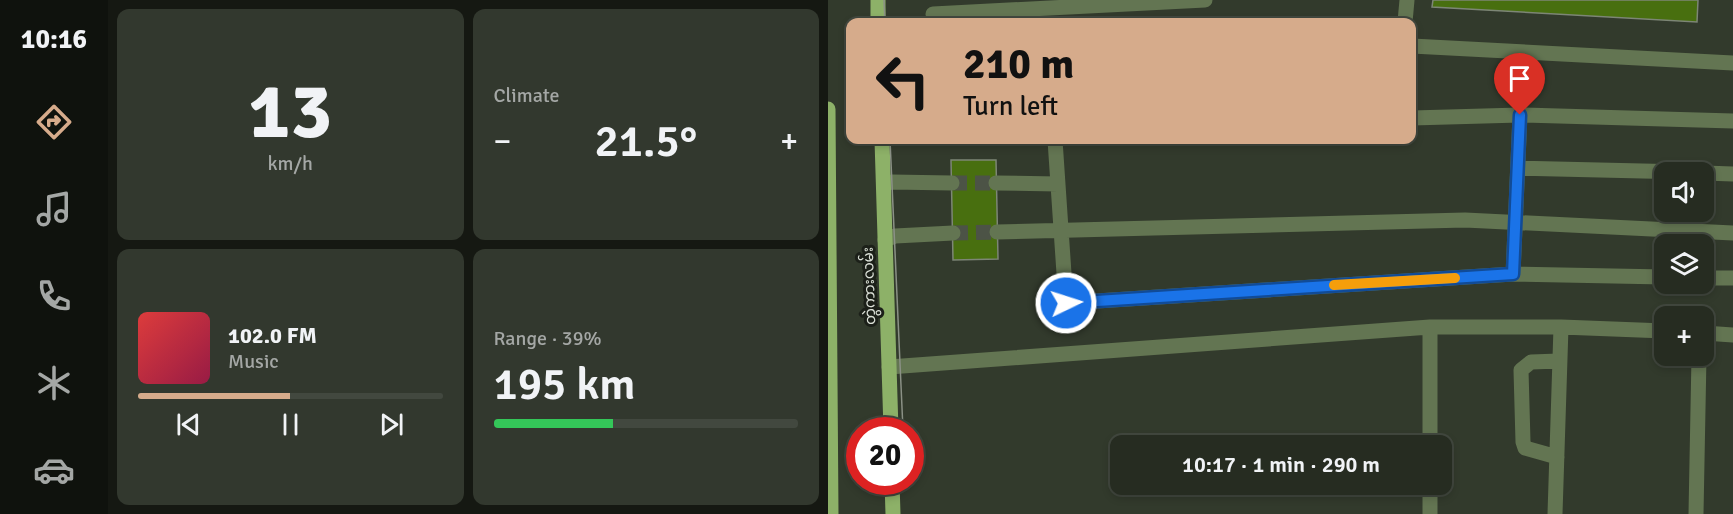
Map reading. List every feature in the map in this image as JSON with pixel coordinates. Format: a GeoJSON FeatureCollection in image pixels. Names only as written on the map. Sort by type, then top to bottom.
{"type":"FeatureCollection","features":[{"type":"Feature","properties":{"kind":"main road"},"geometry":{"type":"LineString","coordinates":[[878,0],[878,18]]}},
{"type":"Feature","properties":{"kind":"main road"},"geometry":{"type":"LineString","coordinates":[[828,109],[831,514]]}},
{"type":"Feature","properties":{"kind":"main road","name":"တွဲကားလမ်း"},"geometry":{"type":"LineString","coordinates":[[882,144],[891,417]]}},
{"type":"Feature","properties":{"kind":"main road"},"geometry":{"type":"LineString","coordinates":[[892,495],[892,514]]}},
{"type":"Feature","properties":{"kind":"lane"},"geometry":{"type":"LineString","coordinates":[[933,12],[1205,0]]}},
{"type":"Feature","properties":{"kind":"lane"},"geometry":{"type":"LineString","coordinates":[[1406,18],[1407,0]]}},
{"type":"Feature","properties":{"kind":"lane"},"geometry":{"type":"LineString","coordinates":[[1416,46],[1733,63]]}},
{"type":"Feature","properties":{"kind":"lane"},"geometry":{"type":"LineString","coordinates":[[1513,274],[1520,115]]}},
{"type":"Feature","properties":{"kind":"lane"},"geometry":{"type":"LineString","coordinates":[[1416,118],[1520,115],[1733,121]]}},
{"type":"Feature","properties":{"kind":"lane"},"geometry":{"type":"LineString","coordinates":[[1055,144],[1066,303],[1513,274],[1654,277]]}},
{"type":"Feature","properties":{"kind":"lane"},"geometry":{"type":"LineString","coordinates":[[1518,168],[1654,171]]}},
{"type":"Feature","properties":{"kind":"lane"},"geometry":{"type":"LineString","coordinates":[[1714,173],[1733,174]]}},
{"type":"Feature","properties":{"kind":"lane"},"geometry":{"type":"LineString","coordinates":[[884,184],[892,182],[952,183]]}},
{"type":"Feature","properties":{"kind":"lane"},"geometry":{"type":"LineString","coordinates":[[996,183],[1058,184]]}},
{"type":"Feature","properties":{"kind":"lane"},"geometry":{"type":"LineString","coordinates":[[997,232],[1466,220],[1733,233]]}},
{"type":"Feature","properties":{"kind":"lane"},"geometry":{"type":"LineString","coordinates":[[885,240],[895,236],[953,233]]}},
{"type":"Feature","properties":{"kind":"lane"},"geometry":{"type":"LineString","coordinates":[[1714,278],[1733,278]]}},
{"type":"Feature","properties":{"kind":"lane"},"geometry":{"type":"LineString","coordinates":[[889,367],[1430,327],[1562,327],[1654,331]]}},
{"type":"Feature","properties":{"kind":"lane"},"geometry":{"type":"LineString","coordinates":[[1430,327],[1430,435]]}},
{"type":"Feature","properties":{"kind":"lane"},"geometry":{"type":"LineString","coordinates":[[1556,514],[1559,361],[1562,327]]}},
{"type":"Feature","properties":{"kind":"lane"},"geometry":{"type":"LineString","coordinates":[[1714,334],[1733,335]]}},
{"type":"Feature","properties":{"kind":"lane"},"geometry":{"type":"LineString","coordinates":[[1557,457],[1525,448],[1522,442],[1521,370],[1531,362],[1559,361]]}},
{"type":"Feature","properties":{"kind":"lane"},"geometry":{"type":"LineString","coordinates":[[1695,514],[1699,366]]}},
{"type":"Feature","properties":{"kind":"lane"},"geometry":{"type":"LineString","coordinates":[[1430,495],[1430,514]]}},
{"type":"Feature","properties":{"kind":"building"},"geometry":{"type":"Polygon","coordinates":[[[1433,0],[1698,0],[1697,22],[1432,7],[1433,0]]]}},
{"type":"Feature","properties":{"kind":"building"},"geometry":{"type":"Polygon","coordinates":[[[951,160],[996,160],[998,259],[953,260],[951,160]]]}},
{"type":"Feature","properties":{"kind":"tunnel"},"geometry":{"type":"LineString","coordinates":[[952,183],[996,183]]}},
{"type":"Feature","properties":{"kind":"tunnel"},"geometry":{"type":"LineString","coordinates":[[953,233],[997,232]]}},
{"type":"Feature","properties":{"kind":"tram line"},"geometry":{"type":"LineString","coordinates":[[884,0],[885,18]]}},
{"type":"Feature","properties":{"kind":"tram line"},"geometry":{"type":"LineString","coordinates":[[890,144],[902,417]]}},
{"type":"Feature","properties":{"kind":"slow traffic"},"geometry":{"type":"LineString","coordinates":[[1334,285],[1455,278]]}},
{"type":"Feature","properties":{"kind":"route"},"geometry":{"type":"LineString","coordinates":[[1066,303],[1513,274],[1520,115]]}}]}
